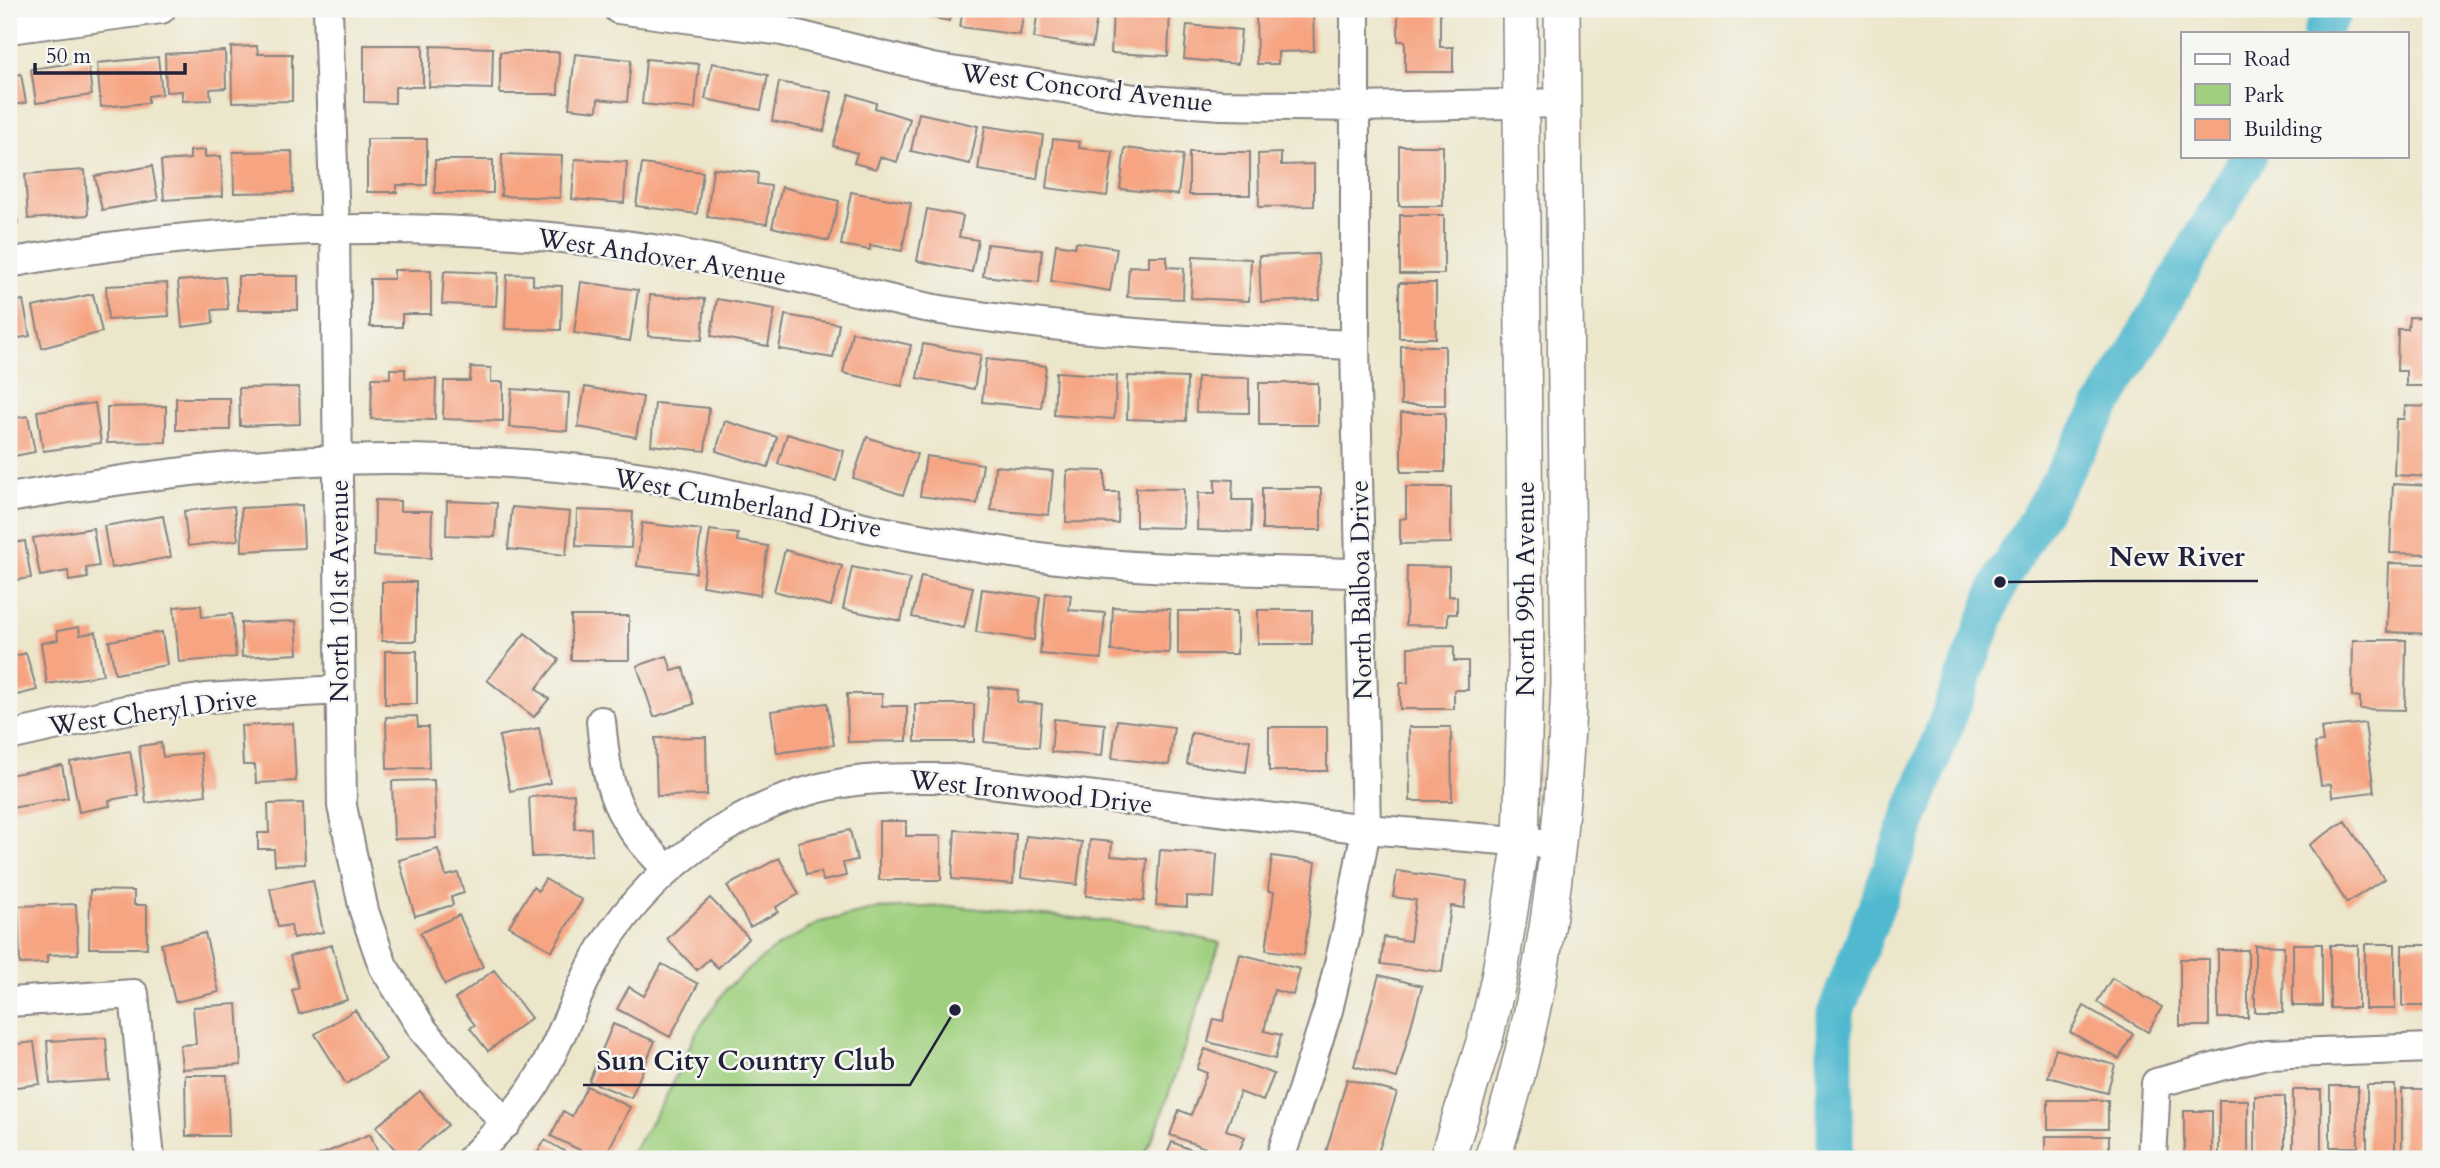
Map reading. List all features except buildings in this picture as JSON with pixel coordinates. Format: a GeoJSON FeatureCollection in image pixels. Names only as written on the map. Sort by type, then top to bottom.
{"type":"FeatureCollection","features":[{"type":"Feature","properties":{"kind":"main road","name":"North 99th Avenue"},"geometry":{"type":"LineString","coordinates":[[1447,1159],[1485,1039],[1499,978],[1521,842],[1526,663],[1520,9]]}},
{"type":"Feature","properties":{"kind":"main road","name":"North 99th Avenue"},"geometry":{"type":"LineString","coordinates":[[1492,1159],[1511,1105],[1526,1038],[1559,844],[1569,683],[1562,9]]}},
{"type":"Feature","properties":{"kind":"street","name":"North 101st Avenue"},"geometry":{"type":"LineString","coordinates":[[328,9],[335,229],[342,806],[364,911],[383,966],[423,1030],[506,1124]]}},
{"type":"Feature","properties":{"kind":"street","name":"West Concord Avenue"},"geometry":{"type":"LineString","coordinates":[[618,9],[784,20],[932,68],[1135,99],[1355,107],[1563,103]]}},
{"type":"Feature","properties":{"kind":"street","name":"North Balboa Drive"},"geometry":{"type":"LineString","coordinates":[[1280,1159],[1328,1010],[1348,926],[1366,829],[1355,345],[1355,9]]}},
{"type":"Feature","properties":{"kind":"street"},"geometry":{"type":"LineString","coordinates":[[9,29],[146,10]]}},
{"type":"Feature","properties":{"kind":"street","name":"West Andover Avenue"},"geometry":{"type":"LineString","coordinates":[[9,263],[86,249],[198,237],[335,229],[471,230],[601,242],[722,260],[937,310],[1091,332],[1355,345]]}},
{"type":"Feature","properties":{"kind":"street","name":"West Cumberland Drive"},"geometry":{"type":"LineString","coordinates":[[9,498],[142,475],[338,459],[446,460],[662,480],[868,528],[1016,554],[1175,569],[1361,573]]}},
{"type":"Feature","properties":{"kind":"street","name":"West Cheryl Drive"},"geometry":{"type":"LineString","coordinates":[[9,736],[125,710],[206,698],[340,690]]}},
{"type":"Feature","properties":{"kind":"street"},"geometry":{"type":"LineString","coordinates":[[601,721],[606,766],[619,811],[638,840],[667,869]]}},
{"type":"Feature","properties":{"kind":"street","name":"West Ironwood Drive"},"geometry":{"type":"LineString","coordinates":[[471,1159],[506,1124],[536,1082],[594,962],[626,914],[667,869],[737,821],[781,801],[841,783],[889,779],[948,779],[1366,829],[1559,844]]}},
{"type":"Feature","properties":{"kind":"street"},"geometry":{"type":"LineString","coordinates":[[9,1002],[134,994],[150,1159]]}},
{"type":"Feature","properties":{"kind":"street"},"geometry":{"type":"LineString","coordinates":[[2151,1159],[2156,1083],[2266,1054],[2431,1048]]}},
{"type":"Feature","properties":{"kind":"green space"},"geometry":{"type":"Polygon","coordinates":[[[949,906],[1147,925],[1220,943],[1156,1131],[1142,1159],[628,1159],[664,1101],[696,1033],[727,988],[772,950],[820,922],[877,909],[949,906]]]}},
{"type":"Feature","properties":{"kind":"waterway"},"geometry":{"type":"LineString","coordinates":[[2322,32],[2335,9]]}},
{"type":"Feature","properties":{"kind":"waterway"},"geometry":{"type":"LineString","coordinates":[[1835,1159],[1835,1014],[2000,582],[2248,158]]}},
{"type":"Feature","properties":{"kind":"place","name":"New River"},"geometry":{"type":"Point","coordinates":[2000,582]}},
{"type":"Feature","properties":{"kind":"place","name":"Sun City Country Club"},"geometry":{"type":"Point","coordinates":[955,1010]}}]}
